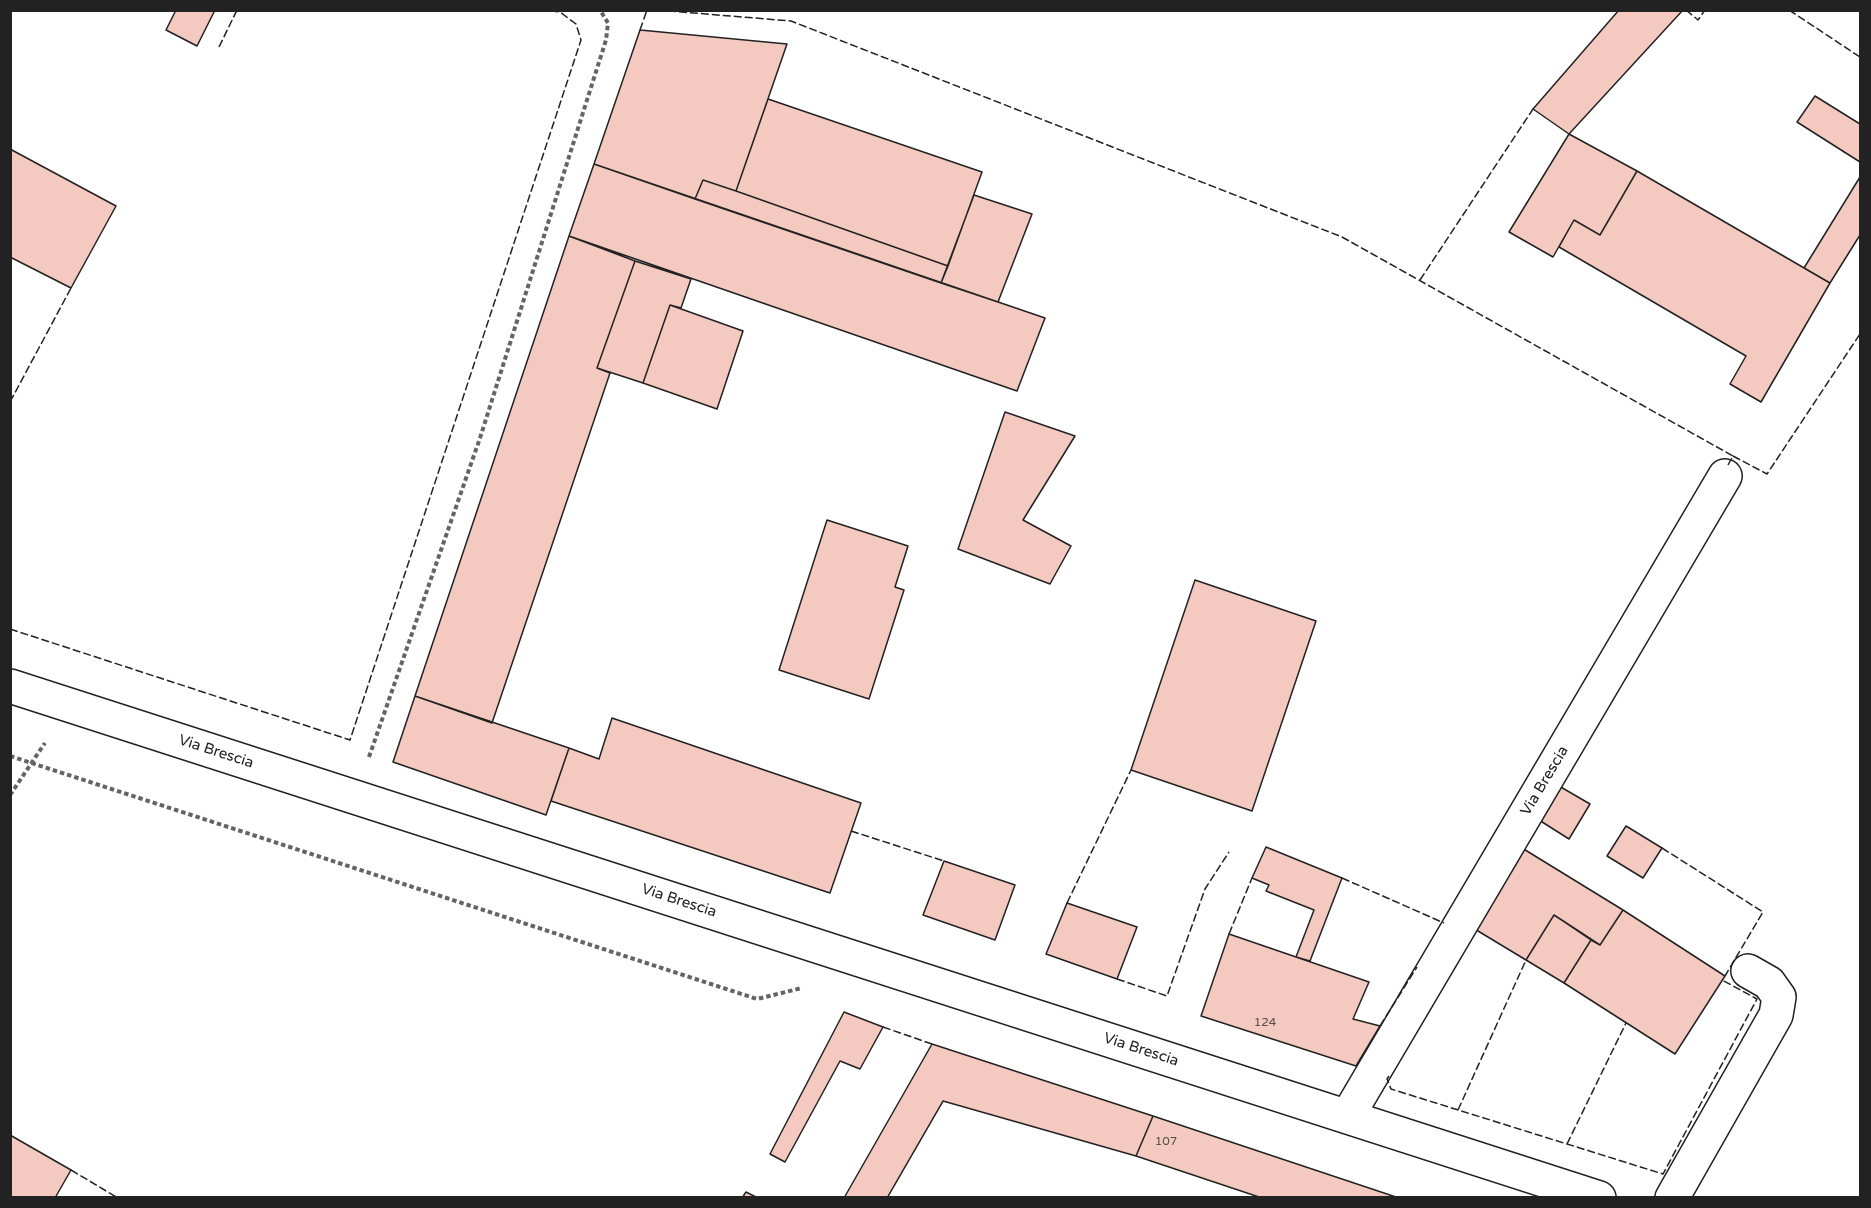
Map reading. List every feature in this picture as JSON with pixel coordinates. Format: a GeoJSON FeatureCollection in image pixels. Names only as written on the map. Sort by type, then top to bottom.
{"type":"FeatureCollection","features":[{"type":"Feature","properties":{"kind":"street","name":"Via Brescia"},"geometry":{"type":"LineString","coordinates":[[1347,1117],[1725,476]]}},
{"type":"Feature","properties":{"kind":"street","name":"Via Brescia"},"geometry":{"type":"LineString","coordinates":[[10,686],[1599,1197]]}},
{"type":"Feature","properties":{"kind":"street"},"geometry":{"type":"LineString","coordinates":[[1672,1197],[1776,1015],[1779,997],[1769,983],[1748,971]]}},
{"type":"Feature","properties":{"kind":"path"},"geometry":{"type":"LineString","coordinates":[[355,797],[480,438],[606,40],[608,23],[600,10]]}},
{"type":"Feature","properties":{"kind":"path"},"geometry":{"type":"LineString","coordinates":[[10,795],[70,705]]}},
{"type":"Feature","properties":{"kind":"path"},"geometry":{"type":"LineString","coordinates":[[10,756],[757,999],[806,987]]}},
{"type":"Feature","properties":{"kind":"building"},"geometry":{"type":"Polygon","coordinates":[[[176,10],[215,10],[197,46],[166,30],[176,10]]]}},
{"type":"Feature","properties":{"kind":"building"},"geometry":{"type":"Polygon","coordinates":[[[1619,10],[1683,10],[1569,134],[1533,109],[1619,10]]]}},
{"type":"Feature","properties":{"kind":"building"},"geometry":{"type":"Polygon","coordinates":[[[640,30],[787,44],[736,191],[703,180],[695,199],[594,164],[640,30]]]}},
{"type":"Feature","properties":{"kind":"building"},"geometry":{"type":"Polygon","coordinates":[[[1815,96],[1860,124],[1860,162],[1797,122],[1815,96]]]}},
{"type":"Feature","properties":{"kind":"building"},"geometry":{"type":"Polygon","coordinates":[[[768,99],[982,172],[948,266],[736,191],[768,99]]]}},
{"type":"Feature","properties":{"kind":"building"},"geometry":{"type":"Polygon","coordinates":[[[1569,134],[1637,171],[1600,235],[1574,220],[1553,257],[1509,232],[1569,134]]]}},
{"type":"Feature","properties":{"kind":"building"},"geometry":{"type":"Polygon","coordinates":[[[10,149],[116,206],[71,288],[10,257],[10,149]]]}},
{"type":"Feature","properties":{"kind":"building"},"geometry":{"type":"Polygon","coordinates":[[[594,164],[1045,318],[1017,391],[569,236],[594,164]]]}},
{"type":"Feature","properties":{"kind":"building"},"geometry":{"type":"Polygon","coordinates":[[[1637,171],[1830,283],[1761,402],[1730,384],[1746,356],[1559,247],[1574,220],[1600,235],[1637,171]]]}},
{"type":"Feature","properties":{"kind":"building"},"geometry":{"type":"Polygon","coordinates":[[[1860,177],[1860,235],[1830,283],[1804,268],[1860,177]]]}},
{"type":"Feature","properties":{"kind":"building"},"geometry":{"type":"Polygon","coordinates":[[[703,180],[948,266],[941,283],[695,199],[703,180]]]}},
{"type":"Feature","properties":{"kind":"building"},"geometry":{"type":"Polygon","coordinates":[[[974,195],[1032,214],[998,302],[941,283],[974,195]]]}},
{"type":"Feature","properties":{"kind":"building"},"geometry":{"type":"Polygon","coordinates":[[[569,236],[635,261],[597,368],[610,373],[492,723],[415,696],[569,236]]]}},
{"type":"Feature","properties":{"kind":"building"},"geometry":{"type":"Polygon","coordinates":[[[635,261],[691,279],[681,308],[670,305],[643,383],[597,368],[635,261]]]}},
{"type":"Feature","properties":{"kind":"building"},"geometry":{"type":"Polygon","coordinates":[[[670,305],[743,331],[717,409],[643,383],[670,305]]]}},
{"type":"Feature","properties":{"kind":"building"},"geometry":{"type":"Polygon","coordinates":[[[1005,412],[1075,436],[1023,520],[1071,546],[1050,584],[958,549],[1005,412]]]}},
{"type":"Feature","properties":{"kind":"building"},"geometry":{"type":"Polygon","coordinates":[[[827,520],[908,546],[895,587],[904,590],[869,699],[779,670],[827,520]]]}},
{"type":"Feature","properties":{"kind":"building"},"geometry":{"type":"Polygon","coordinates":[[[1195,580],[1316,621],[1252,811],[1131,770],[1195,580]]]}},
{"type":"Feature","properties":{"kind":"building"},"geometry":{"type":"Polygon","coordinates":[[[415,696],[569,748],[546,815],[393,762],[415,696]]]}},
{"type":"Feature","properties":{"kind":"building"},"geometry":{"type":"Polygon","coordinates":[[[612,718],[861,803],[830,893],[551,801],[569,748],[599,759],[612,718]]]}},
{"type":"Feature","properties":{"kind":"building"},"geometry":{"type":"Polygon","coordinates":[[[1559,786],[1590,804],[1569,839],[1539,820],[1559,786]]]}},
{"type":"Feature","properties":{"kind":"building"},"geometry":{"type":"Polygon","coordinates":[[[1626,826],[1662,848],[1643,878],[1607,856],[1626,826]]]}},
{"type":"Feature","properties":{"kind":"building"},"geometry":{"type":"Polygon","coordinates":[[[1266,847],[1342,878],[1310,961],[1296,957],[1314,910],[1266,891],[1269,885],[1252,878],[1266,847]]]}},
{"type":"Feature","properties":{"kind":"building"},"geometry":{"type":"Polygon","coordinates":[[[1522,848],[1623,910],[1600,945],[1554,915],[1526,960],[1473,928],[1522,848]]]}},
{"type":"Feature","properties":{"kind":"building"},"geometry":{"type":"Polygon","coordinates":[[[944,861],[1015,885],[995,940],[923,915],[944,861]]]}},
{"type":"Feature","properties":{"kind":"building"},"geometry":{"type":"Polygon","coordinates":[[[1067,903],[1137,927],[1117,979],[1046,954],[1067,903]]]}},
{"type":"Feature","properties":{"kind":"building"},"geometry":{"type":"Polygon","coordinates":[[[1623,910],[1725,976],[1675,1054],[1564,983],[1591,940],[1600,945],[1623,910]]]}},
{"type":"Feature","properties":{"kind":"building"},"geometry":{"type":"Polygon","coordinates":[[[1554,915],[1591,940],[1564,983],[1526,960],[1554,915]]]}},
{"type":"Feature","properties":{"kind":"building"},"geometry":{"type":"Polygon","coordinates":[[[1229,934],[1369,982],[1353,1019],[1380,1026],[1356,1066],[1201,1016],[1229,934]]]}},
{"type":"Feature","properties":{"kind":"building"},"geometry":{"type":"Polygon","coordinates":[[[844,1012],[883,1027],[860,1069],[840,1061],[785,1162],[770,1154],[844,1012]]]}},
{"type":"Feature","properties":{"kind":"building"},"geometry":{"type":"Polygon","coordinates":[[[932,1044],[1153,1116],[1136,1156],[943,1101],[887,1198],[844,1198],[932,1044]]]}},
{"type":"Feature","properties":{"kind":"building"},"geometry":{"type":"Polygon","coordinates":[[[1153,1116],[1399,1198],[1262,1198],[1136,1156],[1153,1116]]]}},
{"type":"Feature","properties":{"kind":"building"},"geometry":{"type":"Polygon","coordinates":[[[10,1135],[71,1170],[55,1198],[10,1198],[10,1135]]]}},
{"type":"Feature","properties":{"kind":"building"},"geometry":{"type":"Polygon","coordinates":[[[746,1192],[758,1198],[742,1198],[746,1192]]]}},
{"type":"Feature","properties":{"kind":"fence"},"geometry":{"type":"LineString","coordinates":[[219,47],[237,10]]}},
{"type":"Feature","properties":{"kind":"fence"},"geometry":{"type":"LineString","coordinates":[[10,629],[350,740],[581,40],[576,24],[560,12],[540,10]]}},
{"type":"Feature","properties":{"kind":"fence"},"geometry":{"type":"LineString","coordinates":[[640,30],[647,10]]}},
{"type":"Feature","properties":{"kind":"fence"},"geometry":{"type":"LineString","coordinates":[[657,10],[791,21],[1342,237],[1733,456],[1728,465]]}},
{"type":"Feature","properties":{"kind":"fence"},"geometry":{"type":"LineString","coordinates":[[1686,10],[1698,20],[1705,10]]}},
{"type":"Feature","properties":{"kind":"fence"},"geometry":{"type":"LineString","coordinates":[[1789,10],[1860,57]]}},
{"type":"Feature","properties":{"kind":"fence"},"geometry":{"type":"LineString","coordinates":[[1420,280],[1533,109]]}},
{"type":"Feature","properties":{"kind":"fence"},"geometry":{"type":"LineString","coordinates":[[10,402],[71,288]]}},
{"type":"Feature","properties":{"kind":"fence"},"geometry":{"type":"LineString","coordinates":[[1733,456],[1767,474],[1860,334]]}},
{"type":"Feature","properties":{"kind":"fence"},"geometry":{"type":"LineString","coordinates":[[1067,903],[1131,770]]}},
{"type":"Feature","properties":{"kind":"fence"},"geometry":{"type":"LineString","coordinates":[[851,831],[944,861]]}},
{"type":"Feature","properties":{"kind":"fence"},"geometry":{"type":"LineString","coordinates":[[1662,848],[1763,912],[1725,976]]}},
{"type":"Feature","properties":{"kind":"fence"},"geometry":{"type":"LineString","coordinates":[[1117,979],[1167,996],[1205,889],[1229,852]]}},
{"type":"Feature","properties":{"kind":"fence"},"geometry":{"type":"LineString","coordinates":[[1229,934],[1252,878]]}},
{"type":"Feature","properties":{"kind":"fence"},"geometry":{"type":"LineString","coordinates":[[1342,878],[1444,923]]}},
{"type":"Feature","properties":{"kind":"fence"},"geometry":{"type":"LineString","coordinates":[[1458,1110],[1526,960]]}},
{"type":"Feature","properties":{"kind":"fence"},"geometry":{"type":"LineString","coordinates":[[1380,1026],[1417,967]]}},
{"type":"Feature","properties":{"kind":"fence"},"geometry":{"type":"LineString","coordinates":[[1389,1076],[1387,1079],[1391,1089],[1663,1174],[1757,999],[1722,980]]}},
{"type":"Feature","properties":{"kind":"fence"},"geometry":{"type":"LineString","coordinates":[[1567,1144],[1626,1023]]}},
{"type":"Feature","properties":{"kind":"fence"},"geometry":{"type":"LineString","coordinates":[[883,1027],[932,1044]]}},
{"type":"Feature","properties":{"kind":"fence"},"geometry":{"type":"LineString","coordinates":[[71,1170],[118,1198]]}}]}
